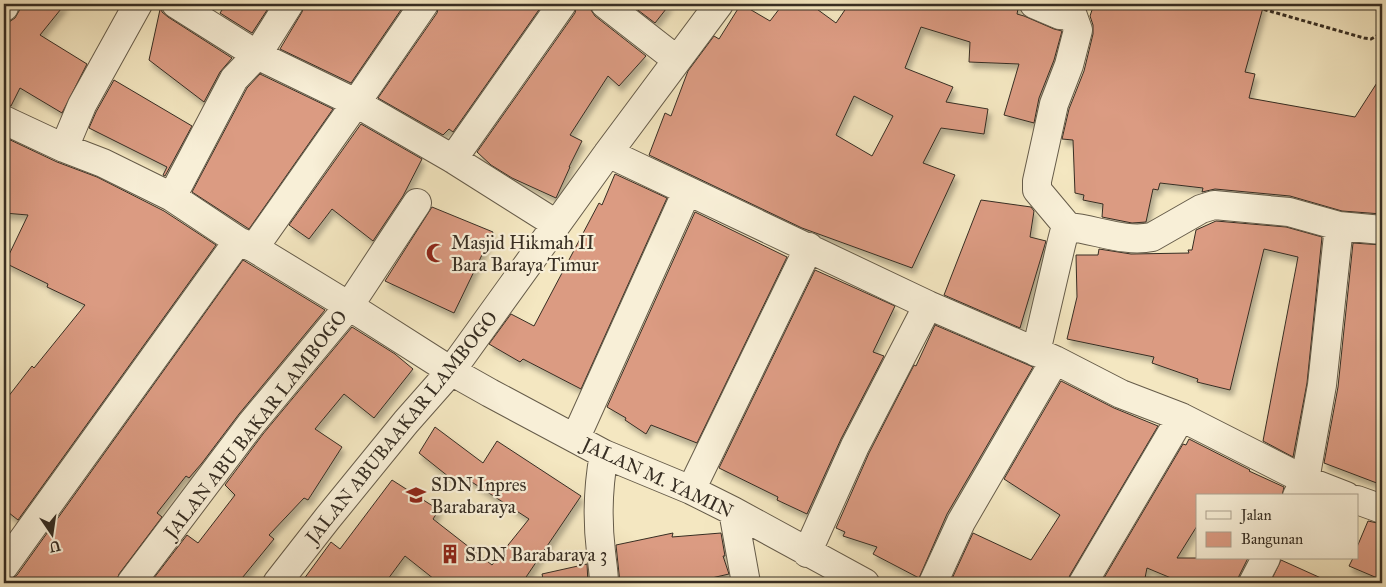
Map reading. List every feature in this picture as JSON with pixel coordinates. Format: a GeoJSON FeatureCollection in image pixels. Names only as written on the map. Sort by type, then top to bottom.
{"type":"FeatureCollection","features":[{"type":"Feature","properties":{"kind":"street"},"geometry":{"type":"LineString","coordinates":[[64,148],[82,105],[138,4]]}},
{"type":"Feature","properties":{"kind":"street"},"geometry":{"type":"LineString","coordinates":[[176,4],[257,55],[356,103],[453,159],[556,224]]}},
{"type":"Feature","properties":{"kind":"street"},"geometry":{"type":"LineString","coordinates":[[172,197],[234,79],[257,55],[289,4]]}},
{"type":"Feature","properties":{"kind":"street"},"geometry":{"type":"LineString","coordinates":[[4,566],[246,245],[356,103],[424,4]]}},
{"type":"Feature","properties":{"kind":"street"},"geometry":{"type":"LineString","coordinates":[[453,159],[562,4]]}},
{"type":"Feature","properties":{"kind":"street"},"geometry":{"type":"LineString","coordinates":[[605,4],[677,60]]}},
{"type":"Feature","properties":{"kind":"street","name":"JALAN ABUBAAKAR LAMBOGO"},"geometry":{"type":"LineString","coordinates":[[277,583],[351,489],[451,371],[556,224],[719,4]]}},
{"type":"Feature","properties":{"kind":"street"},"geometry":{"type":"LineString","coordinates":[[1034,4],[1060,16],[1075,10],[1078,30],[1069,65],[1054,104],[1037,181],[1037,190],[1068,227],[1143,239],[1152,237],[1201,209],[1214,205],[1289,212],[1340,226],[1382,230]]}},
{"type":"Feature","properties":{"kind":"street","name":"JALAN ABU BAKAR LAMBOGO"},"geometry":{"type":"LineString","coordinates":[[4,120],[64,148],[103,163],[172,197],[246,245],[349,306],[251,424],[131,583]]}},
{"type":"Feature","properties":{"kind":"street"},"geometry":{"type":"LineString","coordinates":[[608,154],[809,247],[928,305],[1046,356],[1121,394],[1181,417],[1301,488],[1335,494]]}},
{"type":"Feature","properties":{"kind":"street"},"geometry":{"type":"LineString","coordinates":[[576,438],[687,191]]}},
{"type":"Feature","properties":{"kind":"street"},"geometry":{"type":"LineString","coordinates":[[349,306],[417,203]]}},
{"type":"Feature","properties":{"kind":"street"},"geometry":{"type":"LineString","coordinates":[[1301,488],[1322,385],[1340,226]]}},
{"type":"Feature","properties":{"kind":"street"},"geometry":{"type":"LineString","coordinates":[[933,583],[961,522],[1046,356],[1061,245],[1064,233],[1068,227]]}},
{"type":"Feature","properties":{"kind":"street"},"geometry":{"type":"LineString","coordinates":[[691,490],[809,247]]}},
{"type":"Feature","properties":{"kind":"street"},"geometry":{"type":"LineString","coordinates":[[807,553],[855,446],[928,305]]}},
{"type":"Feature","properties":{"kind":"street","name":"JALAN M. YAMIN"},"geometry":{"type":"LineString","coordinates":[[349,306],[451,371],[604,454],[691,490],[865,583]]}},
{"type":"Feature","properties":{"kind":"street"},"geometry":{"type":"LineString","coordinates":[[1084,583],[1181,417]]}},
{"type":"Feature","properties":{"kind":"street"},"geometry":{"type":"LineString","coordinates":[[604,454],[598,482],[598,504],[600,551],[604,583]]}},
{"type":"Feature","properties":{"kind":"street"},"geometry":{"type":"LineString","coordinates":[[1358,500],[1382,510]]}},
{"type":"Feature","properties":{"kind":"street"},"geometry":{"type":"LineString","coordinates":[[733,511],[746,583]]}},
{"type":"Feature","properties":{"kind":"street"},"geometry":{"type":"LineString","coordinates":[[1253,583],[1265,560]]}},
{"type":"Feature","properties":{"kind":"street"},"geometry":{"type":"LineString","coordinates":[[4,573],[15,583]]}},
{"type":"Feature","properties":{"kind":"path"},"geometry":{"type":"LineString","coordinates":[[1245,4],[1364,38],[1371,38],[1382,33]]}},
{"type":"Feature","properties":{"kind":"building"},"geometry":{"type":"Polygon","coordinates":[[[23,4],[65,4],[40,35],[87,64],[62,113],[20,88],[11,106],[4,105],[4,28],[15,18],[23,4]]]}},
{"type":"Feature","properties":{"kind":"building"},"geometry":{"type":"Polygon","coordinates":[[[226,4],[271,4],[252,33],[220,13],[226,4]]]}},
{"type":"Feature","properties":{"kind":"building"},"geometry":{"type":"Polygon","coordinates":[[[304,4],[405,4],[351,83],[280,49],[302,12],[304,4]]]}},
{"type":"Feature","properties":{"kind":"building"},"geometry":{"type":"Polygon","coordinates":[[[439,4],[543,4],[453,132],[449,129],[443,135],[378,98],[437,13],[439,4]]]}},
{"type":"Feature","properties":{"kind":"building"},"geometry":{"type":"Polygon","coordinates":[[[577,4],[590,4],[595,16],[646,56],[619,86],[608,76],[570,135],[582,141],[556,198],[512,178],[491,165],[477,152],[575,13],[577,4]]]}},
{"type":"Feature","properties":{"kind":"building"},"geometry":{"type":"Polygon","coordinates":[[[630,4],[670,4],[655,23],[630,4]]]}},
{"type":"Feature","properties":{"kind":"building"},"geometry":{"type":"Polygon","coordinates":[[[741,4],[770,21],[783,4],[810,4],[836,23],[849,4],[1019,4],[1017,14],[1062,31],[1054,60],[1039,98],[1034,123],[1004,115],[1019,64],[969,62],[970,42],[921,27],[905,68],[953,87],[946,102],[988,109],[984,134],[941,128],[923,163],[955,175],[912,268],[802,228],[649,155],[665,113],[671,116],[688,71],[714,36],[719,39],[741,4]],[[854,96],[836,135],[872,156],[893,116],[854,96]]]}},
{"type":"Feature","properties":{"kind":"building"},"geometry":{"type":"Polygon","coordinates":[[[1094,4],[1264,4],[1245,72],[1255,74],[1249,98],[1355,117],[1382,75],[1382,214],[1342,211],[1290,196],[1215,189],[1202,192],[1203,188],[1160,183],[1158,190],[1153,189],[1146,222],[1132,223],[1102,217],[1103,204],[1083,200],[1084,195],[1075,193],[1073,140],[1062,139],[1069,109],[1084,71],[1093,34],[1090,16],[1094,4]]]}},
{"type":"Feature","properties":{"kind":"building"},"geometry":{"type":"Polygon","coordinates":[[[161,5],[162,12],[168,17],[232,58],[220,72],[204,102],[149,60],[161,5]]]}},
{"type":"Feature","properties":{"kind":"building"},"geometry":{"type":"Polygon","coordinates":[[[260,74],[333,109],[249,229],[192,192],[247,88],[260,74]]]}},
{"type":"Feature","properties":{"kind":"building"},"geometry":{"type":"Polygon","coordinates":[[[114,80],[192,126],[165,176],[163,175],[167,167],[89,128],[114,80]]]}},
{"type":"Feature","properties":{"kind":"building"},"geometry":{"type":"Polygon","coordinates":[[[361,124],[422,159],[403,196],[373,241],[332,209],[309,239],[289,225],[361,124]]]}},
{"type":"Feature","properties":{"kind":"building"},"geometry":{"type":"Polygon","coordinates":[[[4,137],[57,162],[97,177],[164,211],[216,245],[18,520],[4,509],[4,402],[32,366],[34,368],[85,305],[47,287],[48,284],[5,263],[28,215],[4,213],[4,137]]]}},
{"type":"Feature","properties":{"kind":"building"},"geometry":{"type":"Polygon","coordinates":[[[615,174],[667,198],[581,389],[523,359],[520,362],[489,344],[511,314],[534,326],[599,203],[602,205],[615,174]]]}},
{"type":"Feature","properties":{"kind":"building"},"geometry":{"type":"Polygon","coordinates":[[[981,200],[1031,207],[1034,211],[1030,237],[1046,241],[1020,328],[944,295],[981,200]]]}},
{"type":"Feature","properties":{"kind":"building","name":"Masjid Hikmah II Bara Baraya Timur"},"geometry":{"type":"Polygon","coordinates":[[[432,207],[493,232],[454,313],[385,281],[432,207]]]}},
{"type":"Feature","properties":{"kind":"building"},"geometry":{"type":"Polygon","coordinates":[[[695,212],[787,257],[697,443],[651,425],[646,434],[625,420],[626,418],[607,407],[695,212]]]}},
{"type":"Feature","properties":{"kind":"building"},"geometry":{"type":"Polygon","coordinates":[[[1216,221],[1286,227],[1322,237],[1307,383],[1293,457],[1263,441],[1298,257],[1264,249],[1230,390],[1197,382],[1198,379],[1152,363],[1154,357],[1067,339],[1077,297],[1076,255],[1098,255],[1099,249],[1131,254],[1189,253],[1188,250],[1192,250],[1196,230],[1216,221]]]}},
{"type":"Feature","properties":{"kind":"building"},"geometry":{"type":"Polygon","coordinates":[[[1353,243],[1382,245],[1382,485],[1324,463],[1338,387],[1353,243]]]}},
{"type":"Feature","properties":{"kind":"building"},"geometry":{"type":"Polygon","coordinates":[[[243,260],[325,310],[239,414],[202,463],[189,478],[186,476],[157,513],[162,517],[119,574],[116,583],[4,583],[17,575],[243,260]]]}},
{"type":"Feature","properties":{"kind":"building"},"geometry":{"type":"Polygon","coordinates":[[[815,270],[895,306],[873,352],[884,356],[841,439],[807,514],[777,500],[778,497],[719,468],[815,270]]]}},
{"type":"Feature","properties":{"kind":"building"},"geometry":{"type":"Polygon","coordinates":[[[935,325],[1033,367],[947,514],[919,578],[873,554],[877,547],[843,536],[845,532],[836,528],[869,453],[914,365],[916,366],[935,325]]]}},
{"type":"Feature","properties":{"kind":"building"},"geometry":{"type":"Polygon","coordinates":[[[352,327],[395,354],[413,369],[374,418],[344,394],[315,429],[342,447],[308,500],[304,498],[269,535],[274,539],[238,583],[150,583],[187,535],[198,543],[235,495],[225,485],[263,434],[352,327]]]}},
{"type":"Feature","properties":{"kind":"building"},"geometry":{"type":"Polygon","coordinates":[[[1061,381],[1114,408],[1158,426],[1067,583],[950,583],[973,533],[1031,560],[1060,515],[1004,479],[1061,381]]]}},
{"type":"Feature","properties":{"kind":"building"},"geometry":{"type":"Polygon","coordinates":[[[435,427],[483,463],[497,441],[581,496],[522,583],[439,583],[405,556],[385,583],[301,583],[331,542],[340,549],[392,480],[439,510],[433,519],[492,565],[529,519],[464,477],[459,485],[419,453],[435,427]]]}},
{"type":"Feature","properties":{"kind":"building"},"geometry":{"type":"Polygon","coordinates":[[[1189,439],[1249,471],[1284,487],[1282,494],[1196,494],[1196,528],[1177,558],[1247,560],[1237,583],[1183,583],[1147,568],[1144,583],[1101,583],[1183,444],[1186,445],[1189,439]]]}},
{"type":"Feature","properties":{"kind":"building"},"geometry":{"type":"Polygon","coordinates":[[[1368,521],[1382,524],[1382,580],[1349,566],[1352,560],[1358,560],[1358,545],[1368,521]]]}},
{"type":"Feature","properties":{"kind":"building"},"geometry":{"type":"Polygon","coordinates":[[[673,533],[672,537],[721,533],[725,556],[723,556],[729,574],[690,583],[620,583],[616,545],[673,533]]]}},
{"type":"Feature","properties":{"kind":"building"},"geometry":{"type":"Polygon","coordinates":[[[1281,560],[1332,583],[1270,583],[1281,560]]]}},
{"type":"Feature","properties":{"kind":"building"},"geometry":{"type":"Polygon","coordinates":[[[587,564],[588,583],[544,583],[542,574],[587,564]]]}},
{"type":"Feature","properties":{"kind":"place","name":"Masjid Hikmah II Bara Baraya Timur"},"geometry":{"type":"Point","coordinates":[436,253]}},
{"type":"Feature","properties":{"kind":"place","name":"SDN Inpres Barabaraya"},"geometry":{"type":"Point","coordinates":[416,495]}},
{"type":"Feature","properties":{"kind":"place","name":"SDN Barabaraya 3"},"geometry":{"type":"Point","coordinates":[450,554]}}]}
